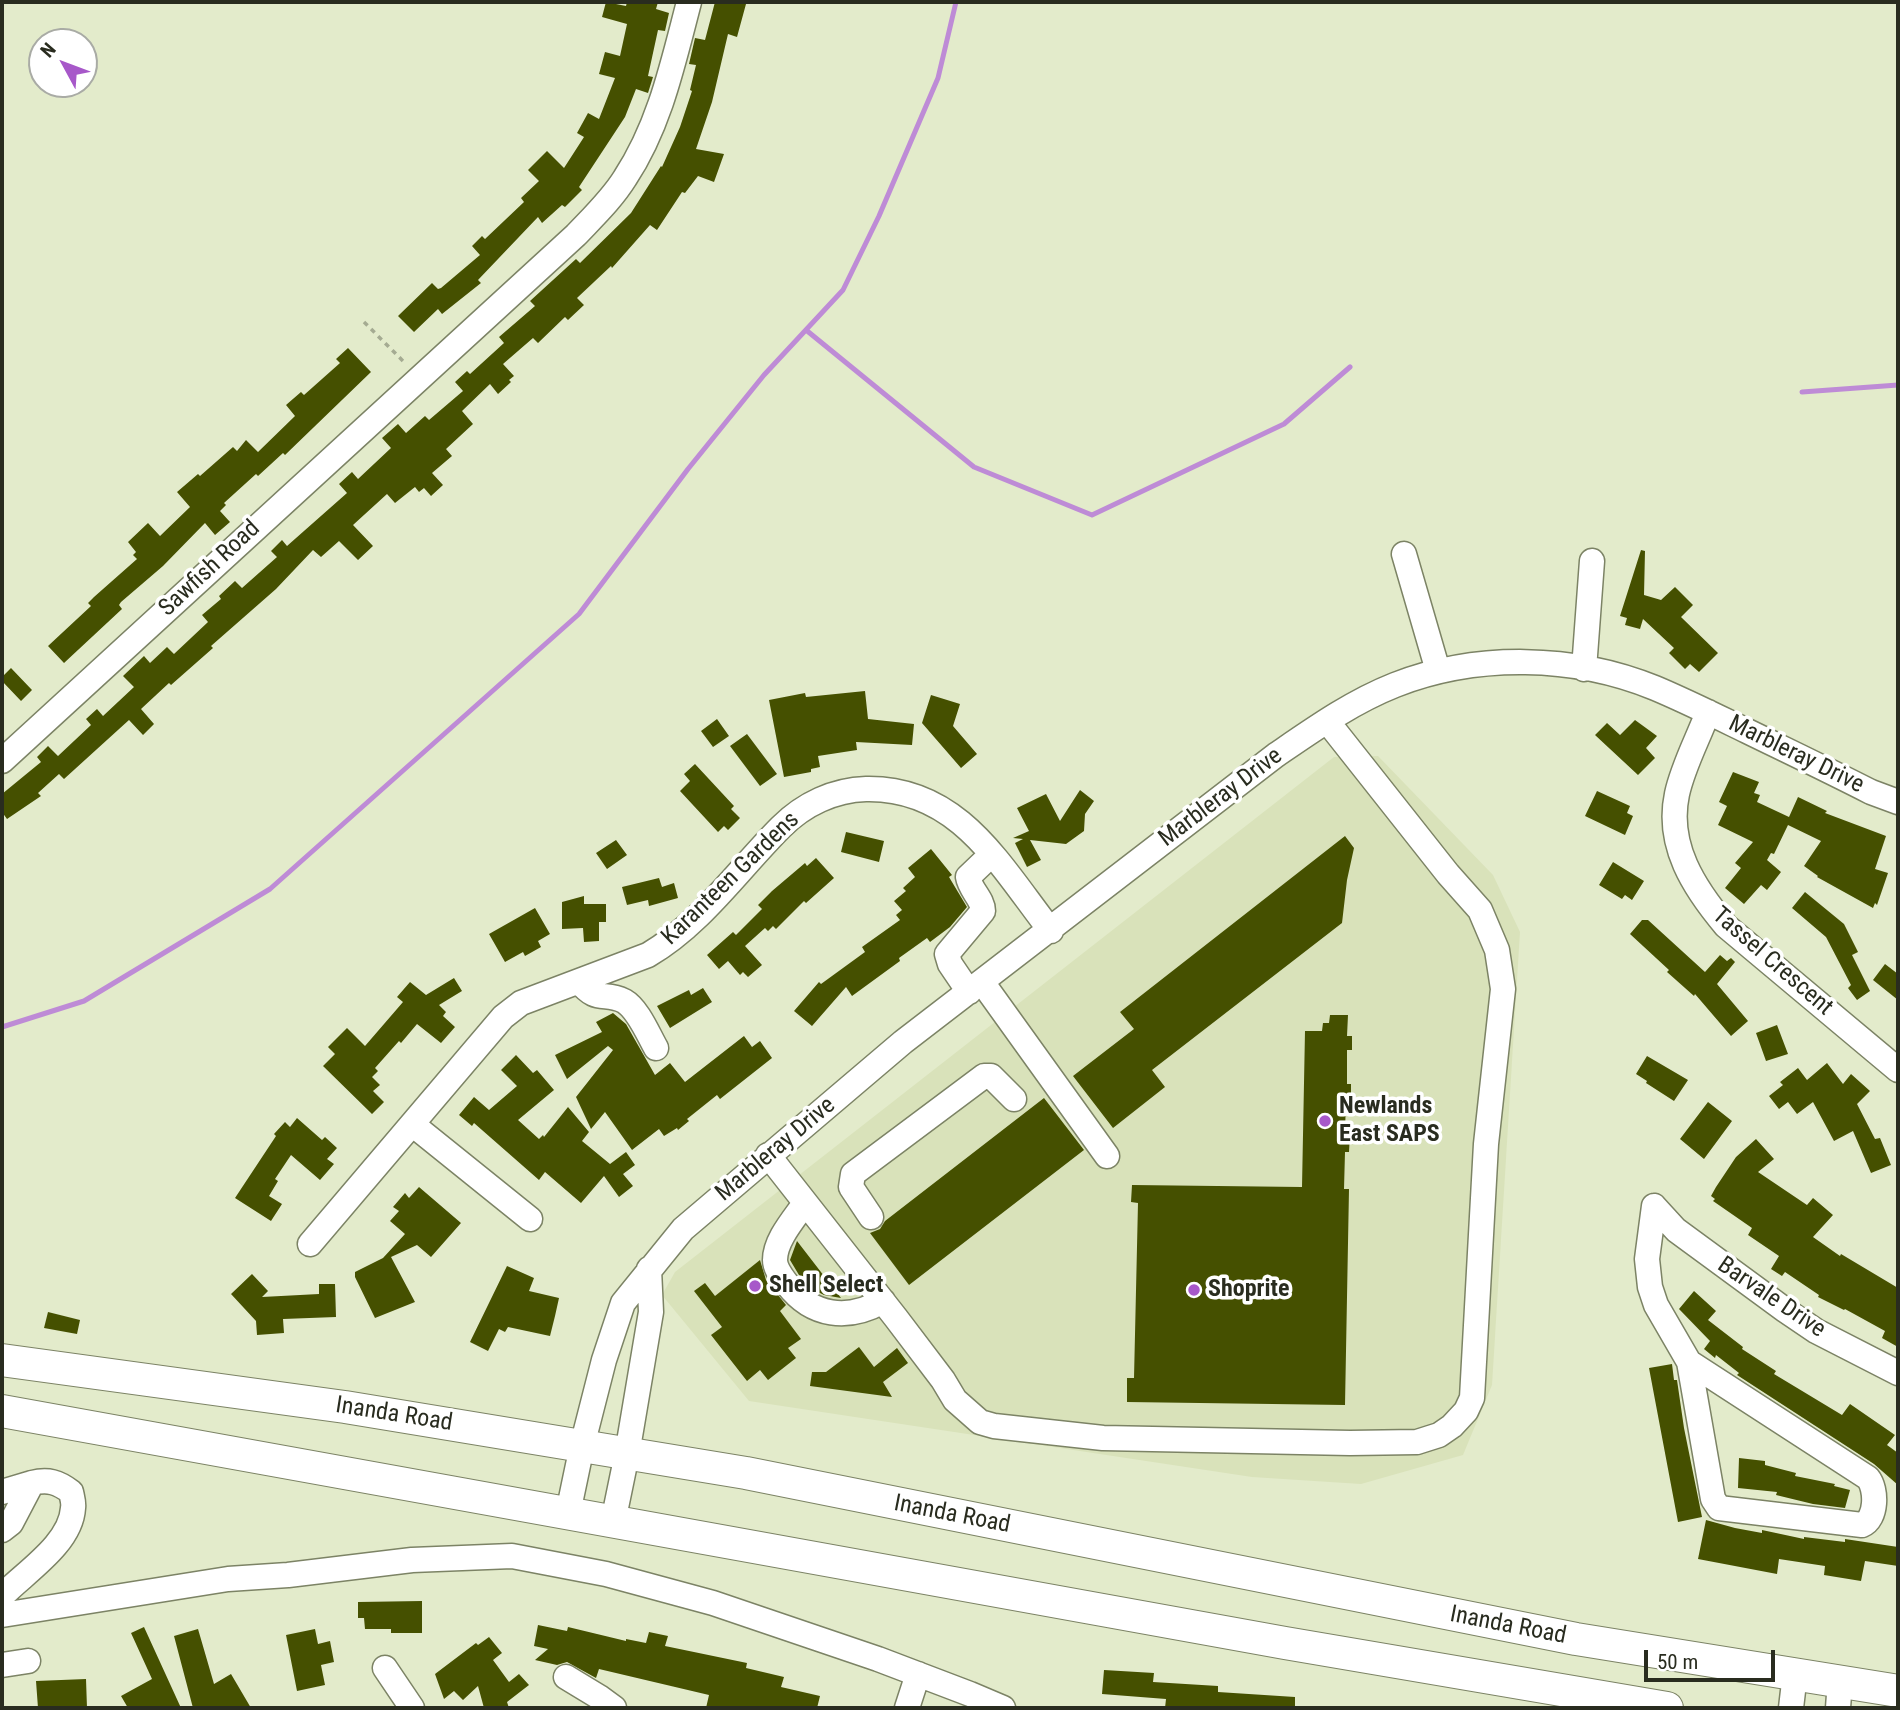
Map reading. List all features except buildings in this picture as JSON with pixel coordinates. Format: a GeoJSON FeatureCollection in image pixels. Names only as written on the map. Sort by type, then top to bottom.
{"type":"FeatureCollection","features":[{"type":"Feature","properties":{"kind":"main road","name":"Inanda Road"},"geometry":{"type":"LineString","coordinates":[[2,1360],[345,1407],[759,1476],[1576,1639],[1795,1674],[1839,1695],[1898,1692]]}},
{"type":"Feature","properties":{"kind":"main road"},"geometry":{"type":"LineString","coordinates":[[2,1411],[1299,1645],[1667,1708]]}},
{"type":"Feature","properties":{"kind":"street","name":"Sawfish Road"},"geometry":{"type":"LineString","coordinates":[[2,761],[576,235],[625,178],[643,149],[657,118],[689,2]]}},
{"type":"Feature","properties":{"kind":"street"},"geometry":{"type":"LineString","coordinates":[[1404,554],[1438,671]]}},
{"type":"Feature","properties":{"kind":"street"},"geometry":{"type":"LineString","coordinates":[[1584,668],[1591,561]]}},
{"type":"Feature","properties":{"kind":"street","name":"Marbleray Drive"},"geometry":{"type":"LineString","coordinates":[[568,1513],[604,1360],[624,1303],[683,1228],[904,1042],[1051,931],[1192,819],[1327,721],[1392,686],[1438,671],[1505,663],[1552,664],[1612,674],[1653,687],[1871,792],[1898,802]]}},
{"type":"Feature","properties":{"kind":"street","name":"Tassel Crescent"},"geometry":{"type":"LineString","coordinates":[[1708,712],[1682,779],[1675,809],[1677,842],[1691,880],[1726,926],[1898,1070]]}},
{"type":"Feature","properties":{"kind":"street"},"geometry":{"type":"LineString","coordinates":[[768,1155],[883,1301],[955,1400],[980,1422],[994,1426],[1102,1438],[1350,1444],[1417,1442],[1439,1435],[1452,1426],[1466,1411],[1472,1398],[1486,1144],[1502,1011],[1502,971],[1492,934],[1480,910],[1448,874],[1327,721]]}},
{"type":"Feature","properties":{"kind":"street","name":"Karanteen Gardens"},"geometry":{"type":"LineString","coordinates":[[310,1244],[503,1017],[521,1003],[648,956],[666,944],[693,921],[793,816],[813,803],[837,793],[863,789],[887,789],[917,795],[954,816],[974,833],[1051,931]]}},
{"type":"Feature","properties":{"kind":"street"},"geometry":{"type":"LineString","coordinates":[[992,855],[968,877],[983,905],[983,911],[947,954],[950,964],[976,987],[1107,1156]]}},
{"type":"Feature","properties":{"kind":"street"},"geometry":{"type":"LineString","coordinates":[[579,981],[591,994],[624,1002],[633,1010],[656,1048]]}},
{"type":"Feature","properties":{"kind":"street"},"geometry":{"type":"LineString","coordinates":[[871,1217],[850,1187],[853,1174],[984,1076],[991,1076],[1014,1100]]}},
{"type":"Feature","properties":{"kind":"street"},"geometry":{"type":"LineString","coordinates":[[412,1124],[530,1220]]}},
{"type":"Feature","properties":{"kind":"street"},"geometry":{"type":"LineString","coordinates":[[805,1203],[789,1226],[775,1261],[779,1273],[793,1292],[806,1304],[825,1312],[867,1310],[883,1301]]}},
{"type":"Feature","properties":{"kind":"street","name":"Barvale Drive"},"geometry":{"type":"LineString","coordinates":[[1689,1362],[1656,1305],[1650,1287],[1647,1259],[1654,1206],[1676,1230],[1785,1310],[1816,1331],[1898,1373]]}},
{"type":"Feature","properties":{"kind":"street"},"geometry":{"type":"LineString","coordinates":[[613,1522],[651,1312],[649,1269]]}},
{"type":"Feature","properties":{"kind":"street"},"geometry":{"type":"LineString","coordinates":[[1689,1362],[1868,1478],[1873,1485],[1870,1520],[1862,1525],[1718,1508],[1713,1499],[1689,1362]]}},
{"type":"Feature","properties":{"kind":"street"},"geometry":{"type":"LineString","coordinates":[[2,1492],[43,1480],[58,1482],[71,1492],[74,1509],[65,1532],[45,1558],[2,1595]]}},
{"type":"Feature","properties":{"kind":"street"},"geometry":{"type":"LineString","coordinates":[[2,1530],[11,1523],[32,1483]]}},
{"type":"Feature","properties":{"kind":"street"},"geometry":{"type":"LineString","coordinates":[[2,1615],[228,1579],[288,1575],[412,1560],[512,1556],[607,1574],[713,1603],[918,1674],[1003,1708]]}},
{"type":"Feature","properties":{"kind":"street"},"geometry":{"type":"LineString","coordinates":[[2,1665],[28,1661]]}},
{"type":"Feature","properties":{"kind":"street"},"geometry":{"type":"LineString","coordinates":[[385,1668],[412,1708]]}},
{"type":"Feature","properties":{"kind":"street"},"geometry":{"type":"LineString","coordinates":[[907,1708],[918,1674]]}},
{"type":"Feature","properties":{"kind":"street"},"geometry":{"type":"LineString","coordinates":[[1791,1708],[1795,1674]]}},
{"type":"Feature","properties":{"kind":"street"},"geometry":{"type":"LineString","coordinates":[[566,1678],[614,1708]]}},
{"type":"Feature","properties":{"kind":"path"},"geometry":{"type":"LineString","coordinates":[[364,322],[419,377]]}},
{"type":"Feature","properties":{"kind":"shaded area"},"geometry":{"type":"Polygon","coordinates":[[[1378,756],[1493,875],[1520,932],[1492,1385],[1463,1455],[1361,1484],[1252,1477],[749,1401],[662,1295],[675,1272],[1334,757],[1378,756]]]}},
{"type":"Feature","properties":{"kind":"waterway"},"geometry":{"type":"LineString","coordinates":[[2,1027],[84,1001],[270,889],[579,614],[688,469],[764,375],[843,290],[879,216],[938,78],[956,2]]}},
{"type":"Feature","properties":{"kind":"waterway"},"geometry":{"type":"LineString","coordinates":[[806,330],[974,467],[1092,515],[1284,424],[1350,367]]}},
{"type":"Feature","properties":{"kind":"waterway"},"geometry":{"type":"LineString","coordinates":[[1802,392],[1898,385]]}},
{"type":"Feature","properties":{"kind":"place","name":"Newlands East SAPS"},"geometry":{"type":"Point","coordinates":[1325,1121]}},
{"type":"Feature","properties":{"kind":"place","name":"Shell Select"},"geometry":{"type":"Point","coordinates":[755,1286]}},
{"type":"Feature","properties":{"kind":"place","name":"Shoprite"},"geometry":{"type":"Point","coordinates":[1194,1290]}}]}
